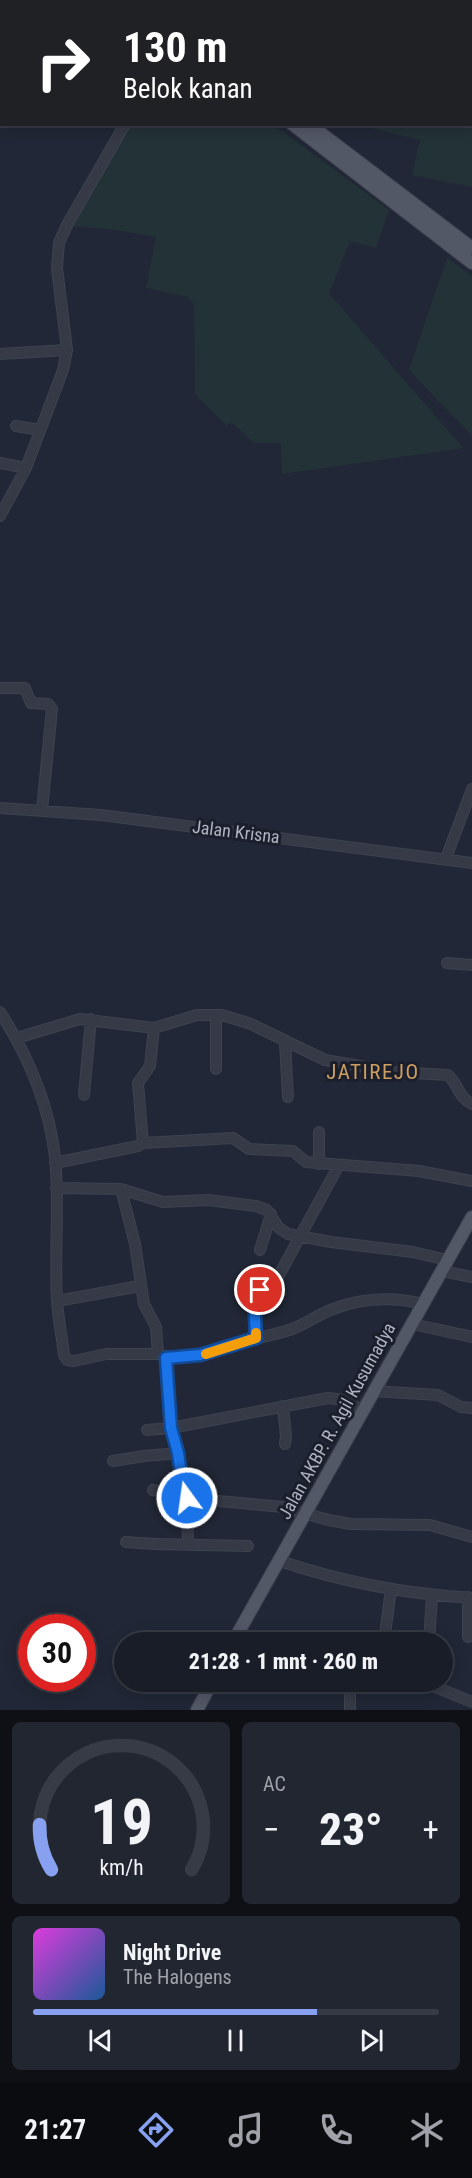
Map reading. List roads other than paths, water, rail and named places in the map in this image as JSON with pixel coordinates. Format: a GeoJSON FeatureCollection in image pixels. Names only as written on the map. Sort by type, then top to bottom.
{"type":"FeatureCollection","features":[{"type":"Feature","properties":{"kind":"main road"},"geometry":{"type":"LineString","coordinates":[[295,126],[472,263]]}},
{"type":"Feature","properties":{"kind":"main road"},"geometry":{"type":"LineString","coordinates":[[312,126],[472,248]]}},
{"type":"Feature","properties":{"kind":"main road","name":"Jalan AKBP. R. Agil Kusumadya"},"geometry":{"type":"LineString","coordinates":[[239,1632],[472,1217]]}},
{"type":"Feature","properties":{"kind":"main road"},"geometry":{"type":"LineString","coordinates":[[197,1710],[207,1692]]}},
{"type":"Feature","properties":{"kind":"street"},"geometry":{"type":"LineString","coordinates":[[0,516],[26,468],[63,370],[67,350],[57,268],[59,243],[124,126]]}},
{"type":"Feature","properties":{"kind":"street"},"geometry":{"type":"LineString","coordinates":[[0,354],[67,350]]}},
{"type":"Feature","properties":{"kind":"street"},"geometry":{"type":"LineString","coordinates":[[16,426],[40,430]]}},
{"type":"Feature","properties":{"kind":"street"},"geometry":{"type":"LineString","coordinates":[[0,463],[26,468]]}},
{"type":"Feature","properties":{"kind":"street"},"geometry":{"type":"LineString","coordinates":[[0,688],[25,688],[31,703],[48,704],[52,709],[42,810]]}},
{"type":"Feature","properties":{"kind":"street"},"geometry":{"type":"LineString","coordinates":[[446,858],[472,789]]}},
{"type":"Feature","properties":{"kind":"street","name":"Jalan Krisna"},"geometry":{"type":"LineString","coordinates":[[0,807],[101,815],[472,863]]}},
{"type":"Feature","properties":{"kind":"street"},"geometry":{"type":"LineString","coordinates":[[447,963],[472,965]]}},
{"type":"Feature","properties":{"kind":"street"},"geometry":{"type":"LineString","coordinates":[[0,1012],[17,1038],[40,1093],[49,1124],[55,1163],[57,1301],[64,1355],[67,1360],[74,1361],[106,1354],[200,1355],[292,1329],[333,1309],[362,1302],[391,1299],[423,1304]]}},
{"type":"Feature","properties":{"kind":"street"},"geometry":{"type":"LineString","coordinates":[[17,1038],[72,1020],[91,1019],[154,1028],[197,1015],[216,1015],[242,1020],[315,1057],[335,1063],[395,1072],[448,1075],[465,1101],[472,1104]]}},
{"type":"Feature","properties":{"kind":"street"},"geometry":{"type":"LineString","coordinates":[[216,1015],[216,1069]]}},
{"type":"Feature","properties":{"kind":"street"},"geometry":{"type":"LineString","coordinates":[[84,1095],[91,1019]]}},
{"type":"Feature","properties":{"kind":"street"},"geometry":{"type":"LineString","coordinates":[[143,1143],[138,1083],[150,1066],[154,1028]]}},
{"type":"Feature","properties":{"kind":"street"},"geometry":{"type":"LineString","coordinates":[[285,1042],[288,1097]]}},
{"type":"Feature","properties":{"kind":"street"},"geometry":{"type":"LineString","coordinates":[[319,1132],[319,1164]]}},
{"type":"Feature","properties":{"kind":"street"},"geometry":{"type":"LineString","coordinates":[[55,1163],[138,1146],[143,1143],[233,1138],[249,1149],[287,1150],[297,1154],[306,1162],[419,1171],[472,1181]]}},
{"type":"Feature","properties":{"kind":"street"},"geometry":{"type":"LineString","coordinates":[[256,1338],[254,1293],[258,1290],[268,1291],[272,1288],[339,1165]]}},
{"type":"Feature","properties":{"kind":"street"},"geometry":{"type":"LineString","coordinates":[[56,1188],[121,1189],[163,1202],[208,1200],[256,1206],[271,1214],[283,1231],[331,1242],[413,1252],[472,1278]]}},
{"type":"Feature","properties":{"kind":"street"},"geometry":{"type":"LineString","coordinates":[[121,1189],[135,1244],[140,1286],[146,1309],[156,1327],[162,1356],[171,1428],[186,1497],[188,1544]]}},
{"type":"Feature","properties":{"kind":"street"},"geometry":{"type":"LineString","coordinates":[[260,1250],[271,1214]]}},
{"type":"Feature","properties":{"kind":"street"},"geometry":{"type":"LineString","coordinates":[[57,1301],[140,1286]]}},
{"type":"Feature","properties":{"kind":"street"},"geometry":{"type":"LineString","coordinates":[[412,1324],[472,1337]]}},
{"type":"Feature","properties":{"kind":"street"},"geometry":{"type":"LineString","coordinates":[[373,1391],[438,1395],[461,1407],[472,1408]]}},
{"type":"Feature","properties":{"kind":"street"},"geometry":{"type":"LineString","coordinates":[[147,1430],[171,1428],[328,1398],[345,1400],[363,1411]]}},
{"type":"Feature","properties":{"kind":"street"},"geometry":{"type":"LineString","coordinates":[[283,1406],[285,1444]]}},
{"type":"Feature","properties":{"kind":"street"},"geometry":{"type":"LineString","coordinates":[[113,1461],[178,1453]]}},
{"type":"Feature","properties":{"kind":"street"},"geometry":{"type":"LineString","coordinates":[[153,1490],[186,1497],[283,1507],[351,1524],[430,1525],[472,1537]]}},
{"type":"Feature","properties":{"kind":"street"},"geometry":{"type":"LineString","coordinates":[[126,1542],[248,1546]]}},
{"type":"Feature","properties":{"kind":"street"},"geometry":{"type":"LineString","coordinates":[[280,1560],[324,1575],[391,1589],[432,1596],[470,1598],[468,1637]]}},
{"type":"Feature","properties":{"kind":"street"},"geometry":{"type":"LineString","coordinates":[[385,1632],[391,1589]]}},
{"type":"Feature","properties":{"kind":"street"},"geometry":{"type":"LineString","coordinates":[[430,1632],[432,1596]]}},
{"type":"Feature","properties":{"kind":"street"},"geometry":{"type":"LineString","coordinates":[[350,1692],[350,1710]]}},
{"type":"Feature","properties":{"kind":"street"},"geometry":{"type":"LineString","coordinates":[[448,1692],[472,1702]]}},
{"type":"Feature","properties":{"kind":"district","name":"JATIREJO"},"geometry":{"type":"Point","coordinates":[373,1072]}}]}
